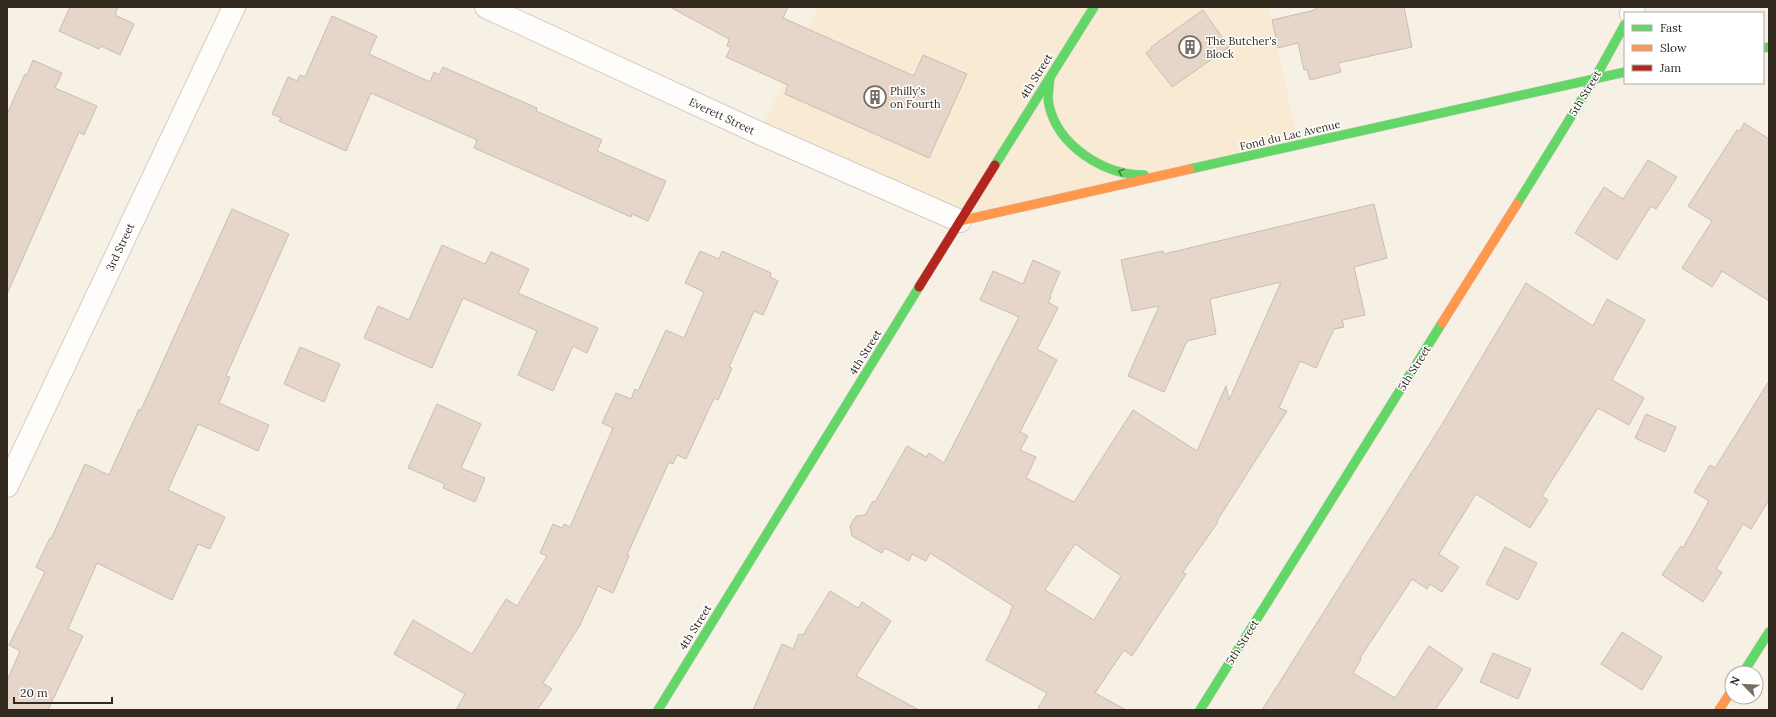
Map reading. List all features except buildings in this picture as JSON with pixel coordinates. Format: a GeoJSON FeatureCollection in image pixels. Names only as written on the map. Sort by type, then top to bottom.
{"type":"FeatureCollection","features":[{"type":"Feature","properties":{"kind":"street","name":"3rd Street"},"geometry":{"type":"LineString","coordinates":[[7,486],[234,7]]}},
{"type":"Feature","properties":{"kind":"street","name":"Everett Street"},"geometry":{"type":"LineString","coordinates":[[486,7],[760,133],[960,221]]}},
{"type":"Feature","properties":{"kind":"street","name":"4th Street"},"geometry":{"type":"LineString","coordinates":[[658,710],[1094,7]]}},
{"type":"Feature","properties":{"kind":"street","name":"5th Street"},"geometry":{"type":"LineString","coordinates":[[1200,710],[1595,78],[1624,26]]}},
{"type":"Feature","properties":{"kind":"street","name":"Fond du Lac Avenue"},"geometry":{"type":"LineString","coordinates":[[960,221],[1624,72]]}},
{"type":"Feature","properties":{"kind":"street"},"geometry":{"type":"LineString","coordinates":[[1050,77],[1049,106],[1055,121],[1066,137],[1078,149],[1109,168],[1126,174],[1160,176]]}},
{"type":"Feature","properties":{"kind":"street"},"geometry":{"type":"LineString","coordinates":[[1748,665],[1769,632]]}},
{"type":"Feature","properties":{"kind":"shaded area"},"geometry":{"type":"Polygon","coordinates":[[[819,7],[1268,7],[1299,145],[960,221],[759,133],[819,7]]]}},
{"type":"Feature","properties":{"kind":"traffic: fast"},"geometry":{"type":"LineString","coordinates":[[995,165],[1094,7]]}},
{"type":"Feature","properties":{"kind":"traffic: fast"},"geometry":{"type":"LineString","coordinates":[[1517,204],[1595,78],[1624,26]]}},
{"type":"Feature","properties":{"kind":"traffic: fast"},"geometry":{"type":"LineString","coordinates":[[1764,48],[1769,47]]}},
{"type":"Feature","properties":{"kind":"traffic: fast"},"geometry":{"type":"LineString","coordinates":[[1190,169],[1624,72]]}},
{"type":"Feature","properties":{"kind":"traffic: fast"},"geometry":{"type":"LineString","coordinates":[[1050,78],[1048,102],[1054,120],[1072,145],[1099,164],[1129,174],[1144,175]]}},
{"type":"Feature","properties":{"kind":"traffic: fast"},"geometry":{"type":"LineString","coordinates":[[658,710],[919,287]]}},
{"type":"Feature","properties":{"kind":"traffic: fast"},"geometry":{"type":"LineString","coordinates":[[1200,710],[1442,323]]}},
{"type":"Feature","properties":{"kind":"traffic: fast"},"geometry":{"type":"LineString","coordinates":[[1748,665],[1769,632]]}},
{"type":"Feature","properties":{"kind":"traffic: slow"},"geometry":{"type":"LineString","coordinates":[[960,221],[1190,169]]}},
{"type":"Feature","properties":{"kind":"traffic: slow"},"geometry":{"type":"LineString","coordinates":[[1442,323],[1517,204]]}},
{"type":"Feature","properties":{"kind":"traffic: slow"},"geometry":{"type":"LineString","coordinates":[[1719,710],[1724,702]]}},
{"type":"Feature","properties":{"kind":"traffic: jam"},"geometry":{"type":"LineString","coordinates":[[919,287],[995,165]]}},
{"type":"Feature","properties":{"kind":"place","name":"The Butcher's Block"},"geometry":{"type":"Point","coordinates":[1190,47]}},
{"type":"Feature","properties":{"kind":"place","name":"Philly's on Fourth"},"geometry":{"type":"Point","coordinates":[875,97]}}]}
